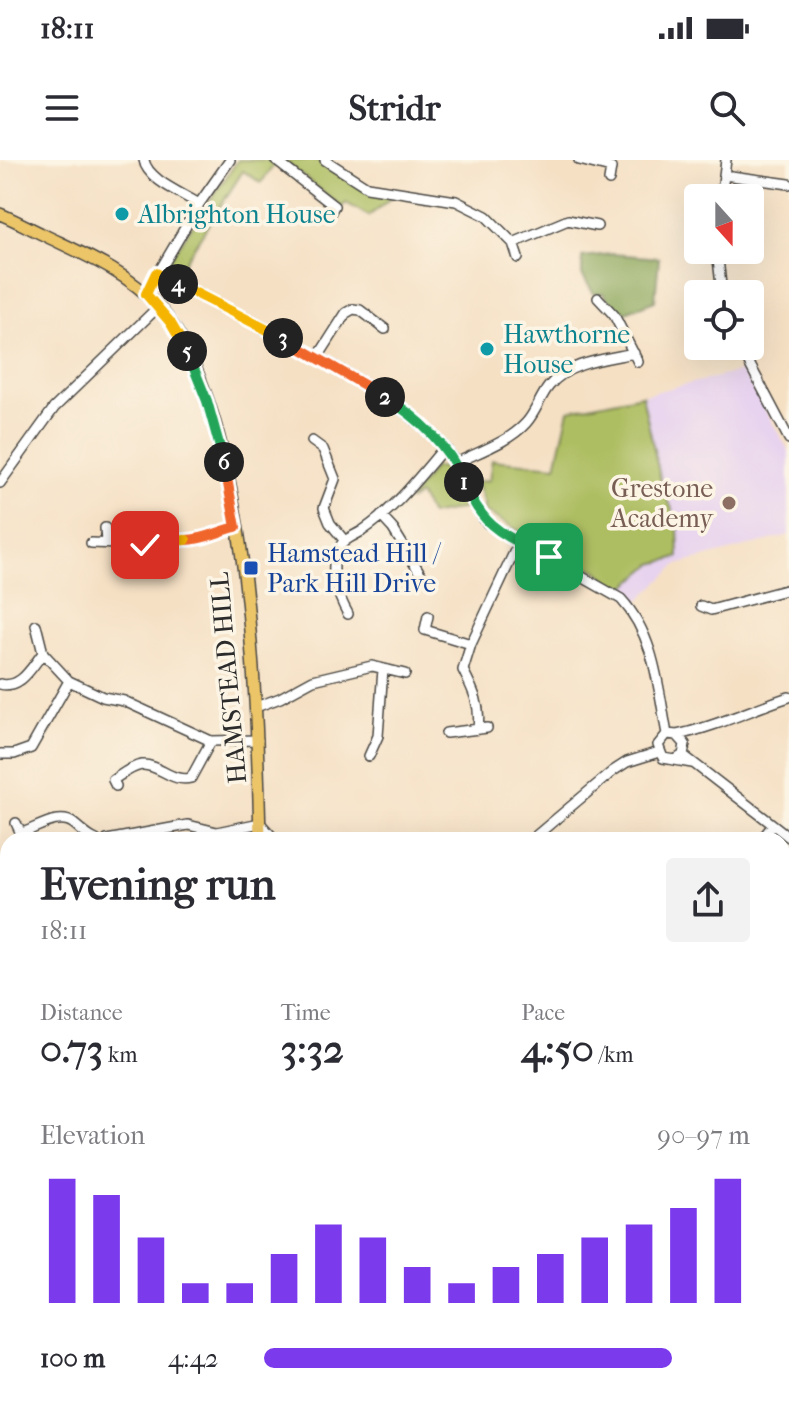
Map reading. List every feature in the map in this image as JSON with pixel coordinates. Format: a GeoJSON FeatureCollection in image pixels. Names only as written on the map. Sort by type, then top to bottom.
{"type":"FeatureCollection","features":[{"type":"Feature","properties":{"kind":"main road","name":"HAMSTEAD HILL"},"geometry":{"type":"LineString","coordinates":[[0,214],[116,273],[146,294],[190,356],[223,455],[236,527],[256,707],[260,832]]}},
{"type":"Feature","properties":{"kind":"street"},"geometry":{"type":"LineString","coordinates":[[144,160],[145,167],[153,175],[199,204]]}},
{"type":"Feature","properties":{"kind":"street"},"geometry":{"type":"LineString","coordinates":[[146,294],[199,204],[230,160]]}},
{"type":"Feature","properties":{"kind":"street"},"geometry":{"type":"LineString","coordinates":[[275,160],[334,206],[329,215]]}},
{"type":"Feature","properties":{"kind":"street"},"geometry":{"type":"LineString","coordinates":[[325,160],[337,163],[350,178],[367,187],[456,201],[486,216],[513,243],[518,258]]}},
{"type":"Feature","properties":{"kind":"street"},"geometry":{"type":"LineString","coordinates":[[579,160],[611,168],[609,180]]}},
{"type":"Feature","properties":{"kind":"street"},"geometry":{"type":"LineString","coordinates":[[723,184],[726,160]]}},
{"type":"Feature","properties":{"kind":"street"},"geometry":{"type":"LineString","coordinates":[[724,175],[789,184]]}},
{"type":"Feature","properties":{"kind":"street"},"geometry":{"type":"LineString","coordinates":[[513,243],[568,220],[597,226]]}},
{"type":"Feature","properties":{"kind":"street"},"geometry":{"type":"LineString","coordinates":[[156,273],[318,357],[394,403],[444,448],[456,463],[479,513],[487,523],[621,599],[647,638],[672,735]]}},
{"type":"Feature","properties":{"kind":"street"},"geometry":{"type":"LineString","coordinates":[[456,463],[497,443],[526,423],[543,395],[563,373],[595,361],[636,357],[614,315],[598,298]]}},
{"type":"Feature","properties":{"kind":"street"},"geometry":{"type":"LineString","coordinates":[[0,483],[54,408],[158,307]]}},
{"type":"Feature","properties":{"kind":"street"},"geometry":{"type":"LineString","coordinates":[[318,357],[346,313],[353,309],[360,310],[385,329]]}},
{"type":"Feature","properties":{"kind":"street"},"geometry":{"type":"LineString","coordinates":[[747,360],[789,439]]}},
{"type":"Feature","properties":{"kind":"street"},"geometry":{"type":"LineString","coordinates":[[312,441],[323,449],[335,479],[324,508],[330,523],[344,540]]}},
{"type":"Feature","properties":{"kind":"street"},"geometry":{"type":"LineString","coordinates":[[348,614],[341,602],[334,565],[337,552],[344,540],[381,516],[402,497],[444,448]]}},
{"type":"Feature","properties":{"kind":"street"},"geometry":{"type":"LineString","coordinates":[[381,516],[422,572]]}},
{"type":"Feature","properties":{"kind":"street"},"geometry":{"type":"LineString","coordinates":[[91,543],[145,545],[194,540],[236,527]]}},
{"type":"Feature","properties":{"kind":"street"},"geometry":{"type":"LineString","coordinates":[[105,528],[106,542]]}},
{"type":"Feature","properties":{"kind":"street"},"geometry":{"type":"LineString","coordinates":[[446,733],[482,728],[476,693],[463,670],[471,644],[519,542]]}},
{"type":"Feature","properties":{"kind":"street"},"geometry":{"type":"LineString","coordinates":[[701,606],[711,610],[789,589]]}},
{"type":"Feature","properties":{"kind":"street"},"geometry":{"type":"LineString","coordinates":[[331,608],[341,602]]}},
{"type":"Feature","properties":{"kind":"street"},"geometry":{"type":"LineString","coordinates":[[428,616],[425,630],[471,644]]}},
{"type":"Feature","properties":{"kind":"street"},"geometry":{"type":"LineString","coordinates":[[36,625],[43,653],[69,681],[103,697],[124,701],[211,741],[258,740]]}},
{"type":"Feature","properties":{"kind":"street"},"geometry":{"type":"LineString","coordinates":[[0,684],[9,686],[20,682],[43,653]]}},
{"type":"Feature","properties":{"kind":"street"},"geometry":{"type":"LineString","coordinates":[[256,707],[313,680],[372,666],[405,674]]}},
{"type":"Feature","properties":{"kind":"street"},"geometry":{"type":"LineString","coordinates":[[369,756],[378,736],[383,669]]}},
{"type":"Feature","properties":{"kind":"street"},"geometry":{"type":"LineString","coordinates":[[0,754],[14,754],[31,748],[69,681]]}},
{"type":"Feature","properties":{"kind":"street"},"geometry":{"type":"LineString","coordinates":[[659,752],[660,741],[672,735],[697,731],[789,697]]}},
{"type":"Feature","properties":{"kind":"street"},"geometry":{"type":"LineString","coordinates":[[659,752],[667,760],[681,754],[697,731]]}},
{"type":"Feature","properties":{"kind":"street"},"geometry":{"type":"LineString","coordinates":[[672,735],[683,740],[681,754]]}},
{"type":"Feature","properties":{"kind":"street"},"geometry":{"type":"LineString","coordinates":[[116,786],[113,780],[146,764],[182,780],[191,778],[211,741]]}},
{"type":"Feature","properties":{"kind":"street"},"geometry":{"type":"LineString","coordinates":[[541,832],[613,771],[627,762],[659,752]]}},
{"type":"Feature","properties":{"kind":"street"},"geometry":{"type":"LineString","coordinates":[[681,754],[782,832]]}},
{"type":"Feature","properties":{"kind":"street"},"geometry":{"type":"LineString","coordinates":[[33,832],[60,818],[71,820],[82,832]]}},
{"type":"Feature","properties":{"kind":"street"},"geometry":{"type":"LineString","coordinates":[[16,823],[20,832]]}},
{"type":"Feature","properties":{"kind":"street"},"geometry":{"type":"LineString","coordinates":[[150,832],[188,825],[217,832],[260,823],[268,832]]}},
{"type":"Feature","properties":{"kind":"street"},"geometry":{"type":"LineString","coordinates":[[767,832],[773,825]]}},
{"type":"Feature","properties":{"kind":"shaded area","name":"Grestone Academy"},"geometry":{"type":"Polygon","coordinates":[[[742,371],[789,451],[789,535],[677,565],[636,603],[620,591],[653,564],[678,558],[678,524],[661,482],[642,395],[742,371]]]}},
{"type":"Feature","properties":{"kind":"green space"},"geometry":{"type":"Polygon","coordinates":[[[238,160],[268,160],[274,165],[261,183],[243,171],[183,264],[185,278],[167,273],[167,263],[238,160]]]}},
{"type":"Feature","properties":{"kind":"green space"},"geometry":{"type":"Polygon","coordinates":[[[283,160],[317,160],[369,192],[393,196],[369,216],[346,203],[342,207],[283,160]]]}},
{"type":"Feature","properties":{"kind":"green space"},"geometry":{"type":"Polygon","coordinates":[[[612,254],[659,258],[655,301],[620,314],[603,293],[594,294],[582,275],[582,257],[612,254]]]}},
{"type":"Feature","properties":{"kind":"green space"},"geometry":{"type":"Polygon","coordinates":[[[642,395],[661,482],[678,524],[679,557],[653,564],[620,591],[598,571],[547,547],[484,511],[476,482],[489,480],[492,460],[556,466],[569,410],[642,395]]]}},
{"type":"Feature","properties":{"kind":"green space"},"geometry":{"type":"Polygon","coordinates":[[[434,467],[449,468],[465,508],[431,515],[419,495],[409,501],[434,467]]]}},
{"type":"Feature","properties":{"kind":"place","name":"Albrighton House"},"geometry":{"type":"Point","coordinates":[122,214]}},
{"type":"Feature","properties":{"kind":"place","name":"Hawthorne House"},"geometry":{"type":"Point","coordinates":[487,349]}},
{"type":"Feature","properties":{"kind":"place","name":"Grestone Academy"},"geometry":{"type":"Point","coordinates":[729,503]}},
{"type":"Feature","properties":{"kind":"place","name":"Hamstead Hill / Park Hill Drive"},"geometry":{"type":"Point","coordinates":[251,568]}},
{"type":"Feature","properties":{"kind":"route"},"geometry":{"type":"LineString","coordinates":[[145,545],[202,539],[236,527],[223,455],[190,356],[170,322],[146,294],[156,273],[318,357],[394,403],[426,429],[456,463],[472,502],[487,523],[549,557]]}}]}
